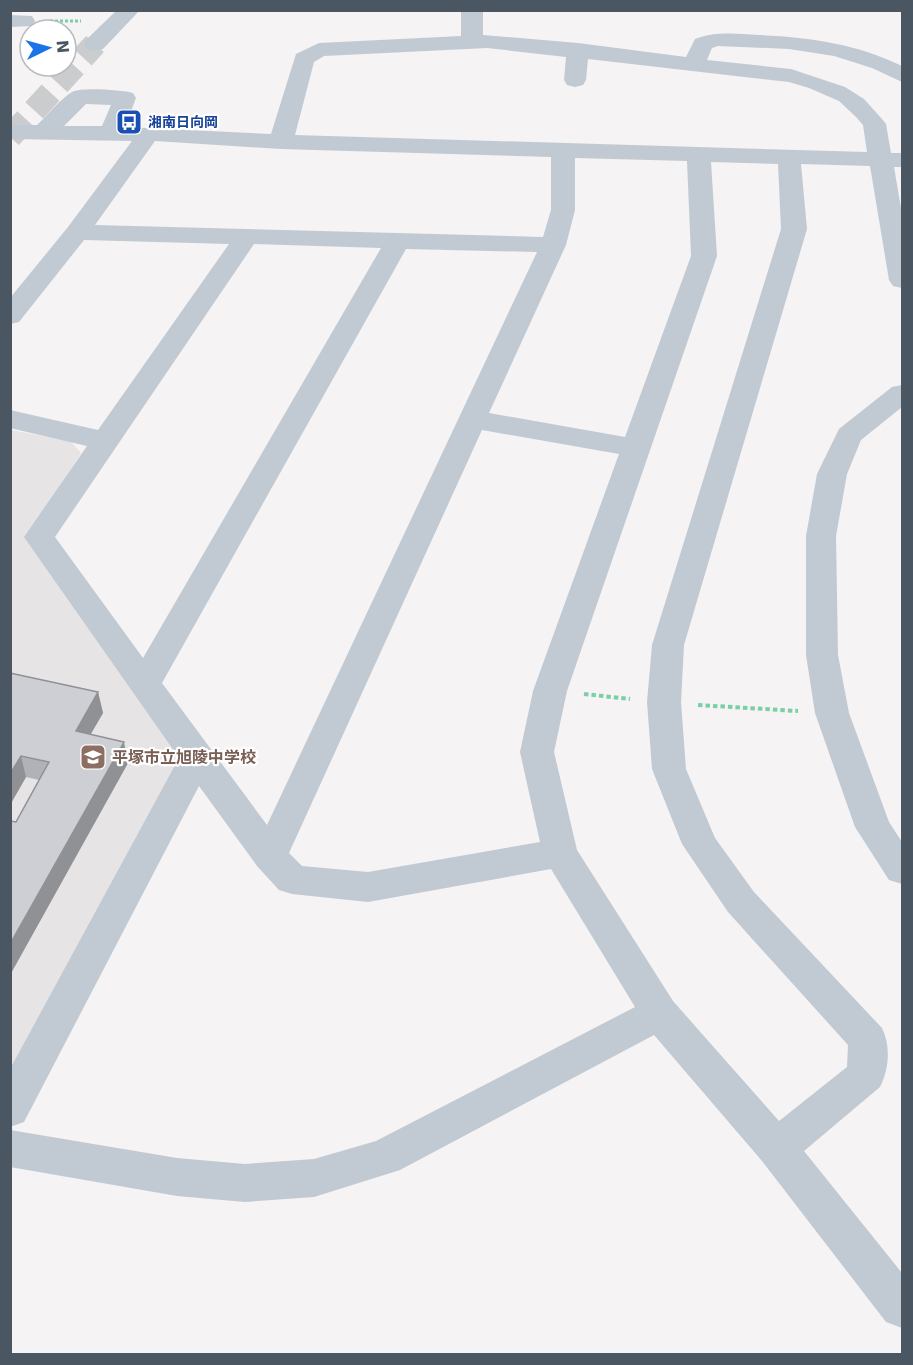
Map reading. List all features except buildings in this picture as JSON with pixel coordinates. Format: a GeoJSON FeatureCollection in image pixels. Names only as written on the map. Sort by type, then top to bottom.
{"type":"FeatureCollection","features":[{"type":"Feature","properties":{"kind":"street"},"geometry":{"type":"LineString","coordinates":[[95,44],[130,10]]}},
{"type":"Feature","properties":{"kind":"street"},"geometry":{"type":"LineString","coordinates":[[281,142],[304,59],[319,50],[472,24],[578,50],[790,76],[838,90],[859,105],[874,124],[892,160],[901,267]]}},
{"type":"Feature","properties":{"kind":"street"},"geometry":{"type":"LineString","coordinates":[[695,63],[703,44],[716,39],[828,46],[872,59],[903,75]]}},
{"type":"Feature","properties":{"kind":"street"},"geometry":{"type":"LineString","coordinates":[[575,80],[578,50]]}},
{"type":"Feature","properties":{"kind":"street"},"geometry":{"type":"LineString","coordinates":[[44,132],[80,97],[125,98],[111,134]]}},
{"type":"Feature","properties":{"kind":"street"},"geometry":{"type":"LineString","coordinates":[[10,132],[149,134],[281,142],[892,160]]}},
{"type":"Feature","properties":{"kind":"street"},"geometry":{"type":"LineString","coordinates":[[10,315],[77,232],[149,134]]}},
{"type":"Feature","properties":{"kind":"street"},"geometry":{"type":"LineString","coordinates":[[270,856],[553,245],[563,210],[563,150]]}},
{"type":"Feature","properties":{"kind":"street"},"geometry":{"type":"LineString","coordinates":[[699,156],[704,255],[550,690],[537,752],[560,853],[659,1013],[777,1148],[903,1307]]}},
{"type":"Feature","properties":{"kind":"street"},"geometry":{"type":"LineString","coordinates":[[777,1148],[866,1075],[868,1040],[741,902],[700,844],[669,769],[664,702],[668,645],[794,229],[789,157]]}},
{"type":"Feature","properties":{"kind":"street"},"geometry":{"type":"LineString","coordinates":[[77,232],[553,245]]}},
{"type":"Feature","properties":{"kind":"street"},"geometry":{"type":"LineString","coordinates":[[246,237],[39,537],[270,856],[292,880],[368,887],[560,853]]}},
{"type":"Feature","properties":{"kind":"street"},"geometry":{"type":"LineString","coordinates":[[145,683],[398,241]]}},
{"type":"Feature","properties":{"kind":"street"},"geometry":{"type":"LineString","coordinates":[[903,393],[849,435],[832,474],[821,536],[822,655],[832,713],[873,827],[903,870]]}},
{"type":"Feature","properties":{"kind":"street"},"geometry":{"type":"LineString","coordinates":[[10,419],[105,441]]}},
{"type":"Feature","properties":{"kind":"street"},"geometry":{"type":"LineString","coordinates":[[472,419],[634,448]]}},
{"type":"Feature","properties":{"kind":"street"},"geometry":{"type":"LineString","coordinates":[[10,1109],[197,757]]}},
{"type":"Feature","properties":{"kind":"street"},"geometry":{"type":"LineString","coordinates":[[10,1148],[177,1177],[245,1183],[314,1178],[385,1157],[659,1013]]}},
{"type":"Feature","properties":{"kind":"path"},"geometry":{"type":"LineString","coordinates":[[550,690],[639,700]]}},
{"type":"Feature","properties":{"kind":"path"},"geometry":{"type":"LineString","coordinates":[[694,704],[832,713]]}},
{"type":"Feature","properties":{"kind":"shaded area","name":"平塚市立旭陵中学校"},"geometry":{"type":"Polygon","coordinates":[[[11,430],[70,441],[81,453],[26,539],[176,747],[176,768],[11,1072],[11,430]]]}},
{"type":"Feature","properties":{"kind":"tunnel"},"geometry":{"type":"LineString","coordinates":[[10,137],[95,44]]}},
{"type":"Feature","properties":{"kind":"place","name":"湘南日向岡"},"geometry":{"type":"Point","coordinates":[129,122]}},
{"type":"Feature","properties":{"kind":"place","name":"平塚市立旭陵中学校"},"geometry":{"type":"Point","coordinates":[93,757]}}]}
